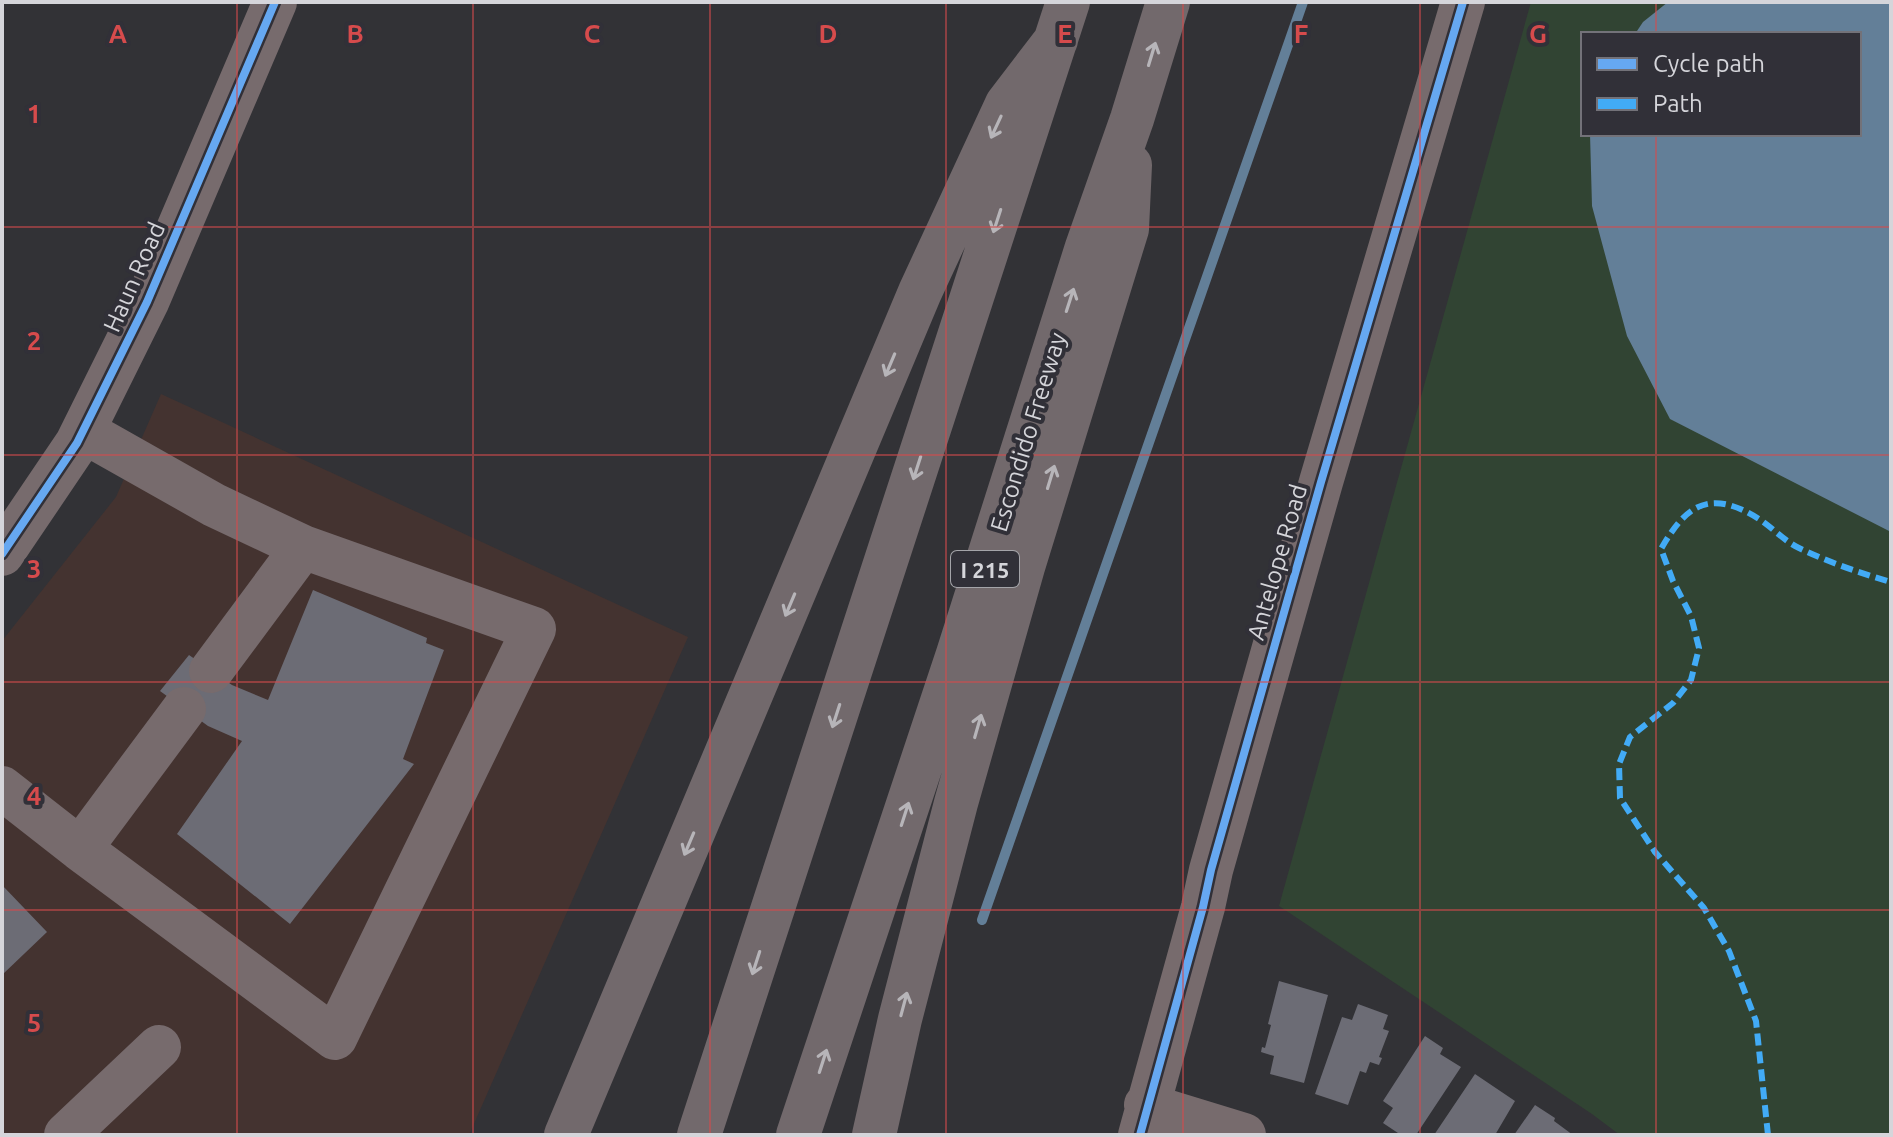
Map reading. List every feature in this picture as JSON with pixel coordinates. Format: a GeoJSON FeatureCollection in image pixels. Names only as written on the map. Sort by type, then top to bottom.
{"type":"FeatureCollection","features":[{"type":"Feature","properties":{"kind":"highway","name":"Escondido Freeway"},"geometry":{"type":"LineString","coordinates":[[798,1135],[958,654],[1168,2]]}},
{"type":"Feature","properties":{"kind":"highway"},"geometry":{"type":"LineString","coordinates":[[566,1135],[920,292],[1007,104],[1062,21]]}},
{"type":"Feature","properties":{"kind":"highway"},"geometry":{"type":"LineString","coordinates":[[699,1135],[1062,21]]}},
{"type":"Feature","properties":{"kind":"highway"},"geometry":{"type":"LineString","coordinates":[[874,1135],[900,1019],[956,803],[1023,567],[1127,229],[1132,119]]}},
{"type":"Feature","properties":{"kind":"street","name":"Haun Road"},"geometry":{"type":"LineString","coordinates":[[2,554],[83,431],[147,302],[275,2]]}},
{"type":"Feature","properties":{"kind":"street","name":"Antelope Road"},"geometry":{"type":"LineString","coordinates":[[1143,1120],[1321,482],[1463,2]]}},
{"type":"Feature","properties":{"kind":"street"},"geometry":{"type":"LineString","coordinates":[[2,788],[335,1038],[534,629],[303,547],[214,505],[83,431]]}},
{"type":"Feature","properties":{"kind":"street"},"geometry":{"type":"LineString","coordinates":[[211,671],[303,547]]}},
{"type":"Feature","properties":{"kind":"street"},"geometry":{"type":"LineString","coordinates":[[80,849],[184,709]]}},
{"type":"Feature","properties":{"kind":"street"},"geometry":{"type":"LineString","coordinates":[[82,1130],[159,1047]]}},
{"type":"Feature","properties":{"kind":"street"},"geometry":{"type":"LineString","coordinates":[[1143,1120],[1244,1135]]}},
{"type":"Feature","properties":{"kind":"shaded area"},"geometry":{"type":"Polygon","coordinates":[[[161,394],[688,637],[469,1135],[2,1135],[2,641],[116,497],[161,394]]]}},
{"type":"Feature","properties":{"kind":"green space"},"geometry":{"type":"Polygon","coordinates":[[[1531,2],[1891,2],[1891,1135],[1620,1135],[1279,906],[1531,2]]]}},
{"type":"Feature","properties":{"kind":"water"},"geometry":{"type":"Polygon","coordinates":[[[1668,2],[1891,2],[1891,532],[1670,419],[1627,336],[1592,206],[1590,136],[1861,136],[1861,32],[1636,32],[1643,22],[1668,2]]]}},
{"type":"Feature","properties":{"kind":"building"},"geometry":{"type":"Polygon","coordinates":[[[313,590],[427,638],[426,643],[444,650],[403,759],[414,764],[290,924],[177,834],[242,741],[208,726],[160,691],[189,655],[232,685],[268,700],[313,590]]]}},
{"type":"Feature","properties":{"kind":"building"},"geometry":{"type":"Polygon","coordinates":[[[2,885],[47,932],[2,975],[2,885]]]}},
{"type":"Feature","properties":{"kind":"building"},"geometry":{"type":"Polygon","coordinates":[[[1279,981],[1328,995],[1304,1083],[1270,1074],[1274,1056],[1261,1052],[1271,1025],[1268,1024],[1279,981]]]}},
{"type":"Feature","properties":{"kind":"building"},"geometry":{"type":"Polygon","coordinates":[[[1358,1004],[1388,1015],[1383,1029],[1389,1031],[1379,1065],[1370,1062],[1366,1073],[1360,1071],[1348,1105],[1315,1094],[1342,1017],[1352,1020],[1358,1004]]]}},
{"type":"Feature","properties":{"kind":"building"},"geometry":{"type":"Polygon","coordinates":[[[1425,1036],[1443,1048],[1440,1054],[1461,1067],[1416,1135],[1401,1135],[1383,1123],[1393,1108],[1383,1101],[1425,1036]]]}},
{"type":"Feature","properties":{"kind":"building"},"geometry":{"type":"Polygon","coordinates":[[[1475,1074],[1515,1101],[1495,1135],[1434,1135],[1475,1074]]]}},
{"type":"Feature","properties":{"kind":"building"},"geometry":{"type":"Polygon","coordinates":[[[1535,1105],[1555,1118],[1554,1121],[1573,1135],[1514,1135],[1535,1105]]]}},
{"type":"Feature","properties":{"kind":"waterway"},"geometry":{"type":"LineString","coordinates":[[982,920],[1303,2]]}},
{"type":"Feature","properties":{"kind":"marked path"},"geometry":{"type":"LineString","coordinates":[[1768,1135],[1756,1021],[1729,951],[1704,908],[1655,852],[1620,798],[1619,764],[1630,737],[1673,703],[1691,680],[1699,648],[1691,616],[1661,549],[1691,511],[1714,503],[1742,510],[1788,542],[1821,558],[1891,582]]}},
{"type":"Feature","properties":{"kind":"cycle path"},"geometry":{"type":"LineString","coordinates":[[2,554],[77,443],[147,302],[275,2]]}},
{"type":"Feature","properties":{"kind":"cycle path"},"geometry":{"type":"LineString","coordinates":[[1140,1135],[1321,482],[1463,2]]}}]}
